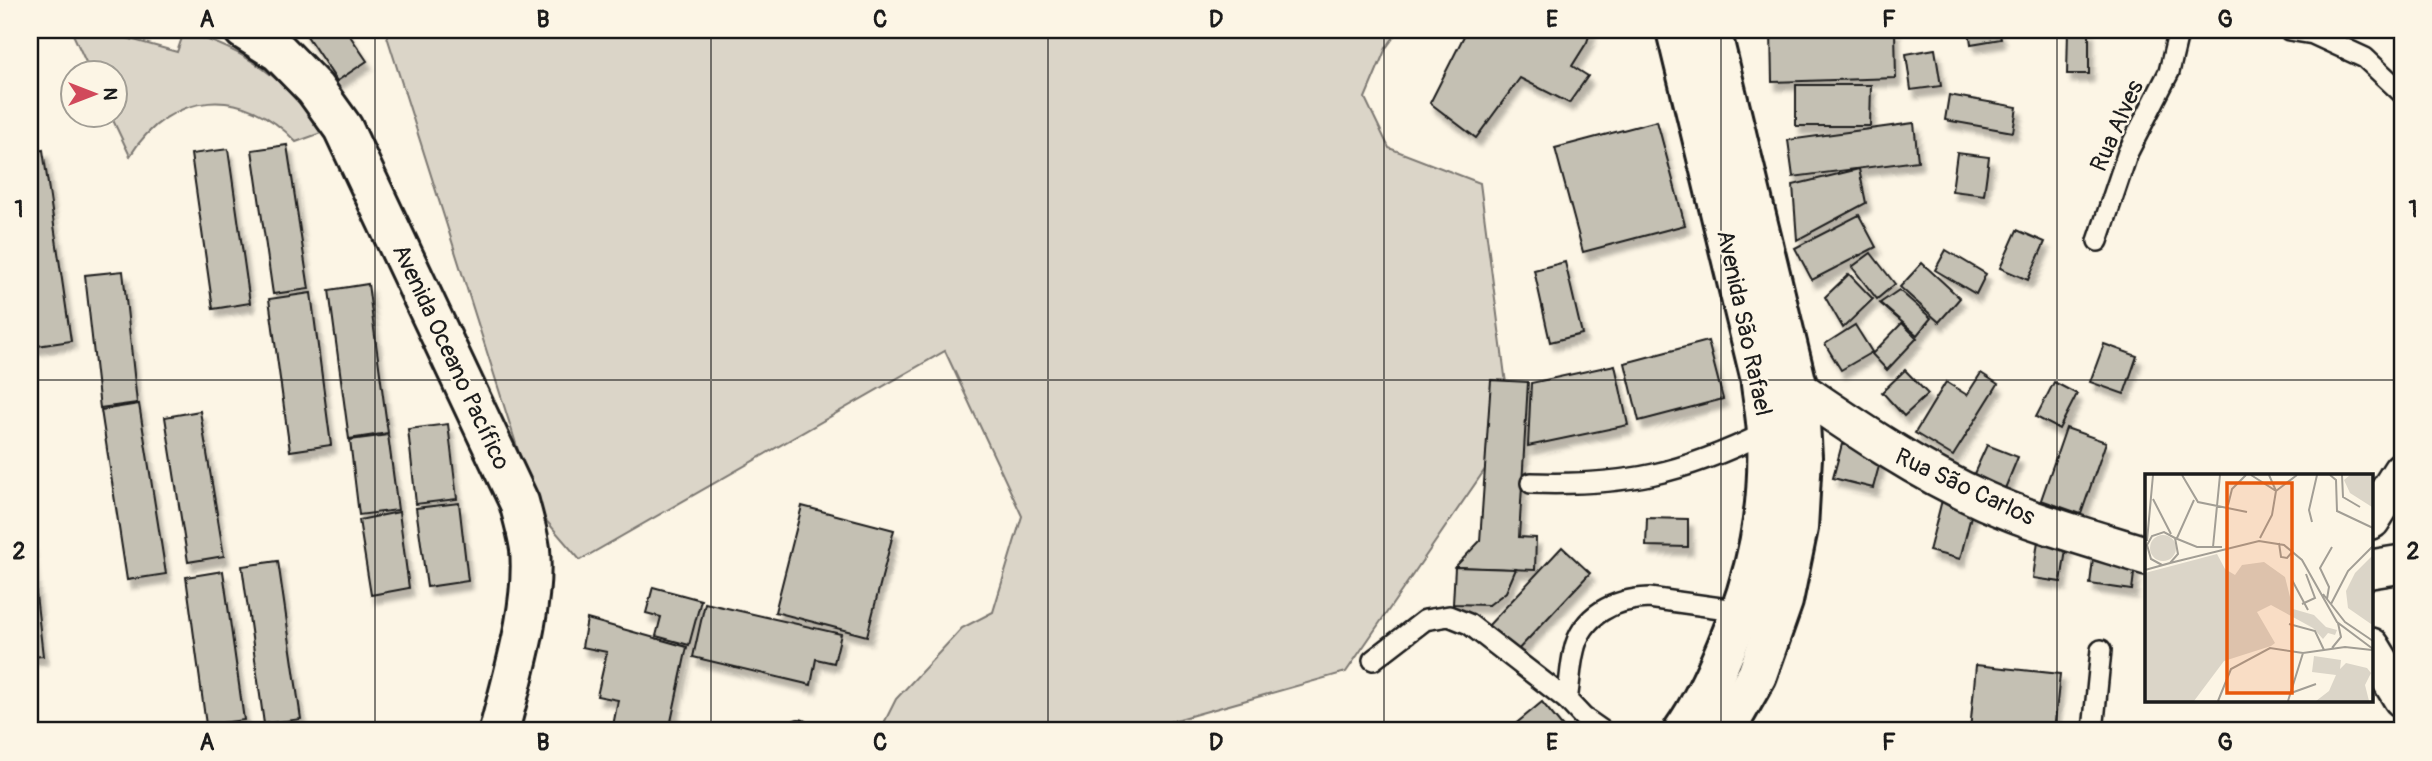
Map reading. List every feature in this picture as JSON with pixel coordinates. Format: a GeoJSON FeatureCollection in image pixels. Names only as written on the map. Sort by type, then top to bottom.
{"type":"FeatureCollection","features":[{"type":"Feature","properties":{"kind":"main road","name":"Avenida Oceano Pacífico"},"geometry":{"type":"LineString","coordinates":[[244,30],[279,52],[315,89],[343,128],[519,502],[530,548],[530,582],[526,613],[499,731]]}},
{"type":"Feature","properties":{"kind":"main road","name":"Avenida São Rafael"},"geometry":{"type":"LineString","coordinates":[[1676,30],[1760,376],[1767,432],[1767,492],[1760,550],[1742,611],[1719,666],[1683,731]]}},
{"type":"Feature","properties":{"kind":"main road","name":"Avenida São Rafael"},"geometry":{"type":"LineString","coordinates":[[1711,30],[1798,389],[1802,457],[1798,528],[1783,601],[1757,675],[1725,731]]}},
{"type":"Feature","properties":{"kind":"street","name":"Rua São Carlos"},"geometry":{"type":"LineString","coordinates":[[1798,389],[1888,451],[1985,501],[2056,528],[2145,555]]}},
{"type":"Feature","properties":{"kind":"street"},"geometry":{"type":"LineString","coordinates":[[2372,518],[2402,471]]}},
{"type":"Feature","properties":{"kind":"street"},"geometry":{"type":"LineString","coordinates":[[2372,569],[2402,564]]}},
{"type":"Feature","properties":{"kind":"street"},"geometry":{"type":"LineString","coordinates":[[2372,649],[2402,698]]}},
{"type":"Feature","properties":{"kind":"lane","name":"Rua Alves"},"geometry":{"type":"LineString","coordinates":[[2098,241],[2128,152],[2169,72],[2179,30]]}},
{"type":"Feature","properties":{"kind":"lane"},"geometry":{"type":"LineString","coordinates":[[2289,30],[2313,34],[2365,58],[2402,93]]}},
{"type":"Feature","properties":{"kind":"lane"},"geometry":{"type":"LineString","coordinates":[[1531,483],[1623,481],[1674,471],[1723,453],[1767,432]]}},
{"type":"Feature","properties":{"kind":"lane"},"geometry":{"type":"LineString","coordinates":[[1567,700],[1574,650],[1580,633],[1605,608],[1618,601],[1649,598],[1742,611]]}},
{"type":"Feature","properties":{"kind":"lane"},"geometry":{"type":"LineString","coordinates":[[1373,660],[1425,620],[1449,616],[1469,624],[1603,731]]}},
{"type":"Feature","properties":{"kind":"lane"},"geometry":{"type":"LineString","coordinates":[[2093,731],[2101,650]]}},
{"type":"Feature","properties":{"kind":"shaded area"},"geometry":{"type":"Polygon","coordinates":[[[71,30],[98,30],[177,52],[184,32],[227,48],[263,69],[294,97],[321,133],[296,142],[276,124],[254,111],[231,104],[209,103],[187,108],[166,118],[147,134],[130,156],[118,130],[130,130],[130,60],[85,60],[71,30]]]}},
{"type":"Feature","properties":{"kind":"shaded area"},"geometry":{"type":"Polygon","coordinates":[[[385,30],[1399,30],[1386,48],[1365,98],[1389,148],[1480,183],[1512,430],[1346,672],[1137,731],[880,731],[896,699],[962,628],[993,612],[1022,516],[945,351],[580,560],[537,510],[385,30]]]}},
{"type":"Feature","properties":{"kind":"building"},"geometry":{"type":"Polygon","coordinates":[[[303,30],[346,30],[367,61],[337,81],[303,30]]]}},
{"type":"Feature","properties":{"kind":"building"},"geometry":{"type":"Polygon","coordinates":[[[1467,30],[1591,30],[1572,66],[1588,76],[1569,103],[1520,78],[1476,138],[1430,103],[1467,30]]]}},
{"type":"Feature","properties":{"kind":"building"},"geometry":{"type":"Polygon","coordinates":[[[1771,30],[1895,30],[1896,78],[1772,82],[1771,30]]]}},
{"type":"Feature","properties":{"kind":"building"},"geometry":{"type":"Polygon","coordinates":[[[1969,30],[1999,30],[2001,39],[1971,44],[1969,30]]]}},
{"type":"Feature","properties":{"kind":"building"},"geometry":{"type":"Polygon","coordinates":[[[2068,30],[2089,30],[2089,74],[2067,74],[2068,30]]]}},
{"type":"Feature","properties":{"kind":"building"},"geometry":{"type":"Polygon","coordinates":[[[1935,49],[1941,86],[1911,90],[1906,54],[1935,49]]]}},
{"type":"Feature","properties":{"kind":"building"},"geometry":{"type":"Polygon","coordinates":[[[1796,85],[1871,85],[1870,126],[1796,126],[1796,85]]]}},
{"type":"Feature","properties":{"kind":"building"},"geometry":{"type":"Polygon","coordinates":[[[1949,95],[2017,107],[2013,132],[1945,120],[1949,95]]]}},
{"type":"Feature","properties":{"kind":"building"},"geometry":{"type":"Polygon","coordinates":[[[1657,121],[1685,225],[1583,252],[1555,148],[1657,121]]]}},
{"type":"Feature","properties":{"kind":"building"},"geometry":{"type":"Polygon","coordinates":[[[1914,123],[1918,161],[1793,177],[1788,140],[1914,123]]]}},
{"type":"Feature","properties":{"kind":"building"},"geometry":{"type":"Polygon","coordinates":[[[287,145],[309,289],[273,294],[252,150],[287,145]]]}},
{"type":"Feature","properties":{"kind":"building"},"geometry":{"type":"Polygon","coordinates":[[[228,149],[250,303],[213,309],[191,154],[228,149]]]}},
{"type":"Feature","properties":{"kind":"building"},"geometry":{"type":"Polygon","coordinates":[[[43,150],[71,341],[30,347],[30,152],[43,150]]]}},
{"type":"Feature","properties":{"kind":"building"},"geometry":{"type":"Polygon","coordinates":[[[1957,153],[1989,157],[1984,195],[1952,191],[1957,153]]]}},
{"type":"Feature","properties":{"kind":"building"},"geometry":{"type":"Polygon","coordinates":[[[1859,169],[1866,203],[1797,240],[1793,185],[1859,169]]]}},
{"type":"Feature","properties":{"kind":"building"},"geometry":{"type":"Polygon","coordinates":[[[1859,215],[1876,247],[1812,280],[1795,248],[1859,215]]]}},
{"type":"Feature","properties":{"kind":"building"},"geometry":{"type":"Polygon","coordinates":[[[2017,230],[2045,242],[2028,280],[2000,268],[2017,230]]]}},
{"type":"Feature","properties":{"kind":"building"},"geometry":{"type":"Polygon","coordinates":[[[1946,250],[1986,274],[1976,294],[1935,270],[1946,250]]]}},
{"type":"Feature","properties":{"kind":"building"},"geometry":{"type":"Polygon","coordinates":[[[1871,253],[1895,284],[1877,299],[1852,267],[1871,253]]]}},
{"type":"Feature","properties":{"kind":"building"},"geometry":{"type":"Polygon","coordinates":[[[1565,262],[1582,334],[1550,342],[1534,270],[1565,262]]]}},
{"type":"Feature","properties":{"kind":"building"},"geometry":{"type":"Polygon","coordinates":[[[1922,263],[1960,298],[1939,322],[1900,287],[1922,263]]]}},
{"type":"Feature","properties":{"kind":"building"},"geometry":{"type":"Polygon","coordinates":[[[123,271],[137,403],[100,408],[85,275],[123,271]]]}},
{"type":"Feature","properties":{"kind":"building"},"geometry":{"type":"Polygon","coordinates":[[[1849,274],[1873,299],[1843,328],[1825,297],[1849,274]]]}},
{"type":"Feature","properties":{"kind":"building"},"geometry":{"type":"Polygon","coordinates":[[[368,284],[388,433],[349,439],[329,290],[368,284]]]}},
{"type":"Feature","properties":{"kind":"building"},"geometry":{"type":"Polygon","coordinates":[[[1899,290],[1931,318],[1917,335],[1880,303],[1899,290]]]}},
{"type":"Feature","properties":{"kind":"building"},"geometry":{"type":"Polygon","coordinates":[[[311,293],[331,445],[290,451],[269,299],[311,293]]]}},
{"type":"Feature","properties":{"kind":"building"},"geometry":{"type":"Polygon","coordinates":[[[1902,323],[1917,338],[1887,370],[1872,354],[1902,323]]]}},
{"type":"Feature","properties":{"kind":"building"},"geometry":{"type":"Polygon","coordinates":[[[1855,325],[1872,352],[1841,370],[1825,344],[1855,325]]]}},
{"type":"Feature","properties":{"kind":"building"},"geometry":{"type":"Polygon","coordinates":[[[1708,341],[1723,399],[1639,421],[1625,363],[1708,341]]]}},
{"type":"Feature","properties":{"kind":"building"},"geometry":{"type":"Polygon","coordinates":[[[2104,344],[2137,356],[2124,394],[2090,382],[2104,344]]]}},
{"type":"Feature","properties":{"kind":"building"},"geometry":{"type":"Polygon","coordinates":[[[1615,365],[1628,425],[1528,446],[1531,383],[1615,365]]]}},
{"type":"Feature","properties":{"kind":"building"},"geometry":{"type":"Polygon","coordinates":[[[1905,370],[1928,394],[1904,416],[1882,392],[1905,370]]]}},
{"type":"Feature","properties":{"kind":"building"},"geometry":{"type":"Polygon","coordinates":[[[1981,373],[1998,384],[1953,456],[1915,433],[1946,382],[1967,395],[1981,373]]]}},
{"type":"Feature","properties":{"kind":"building"},"geometry":{"type":"Polygon","coordinates":[[[1491,380],[1528,382],[1519,537],[1536,538],[1535,570],[1455,567],[1480,541],[1491,380]]]}},
{"type":"Feature","properties":{"kind":"building"},"geometry":{"type":"Polygon","coordinates":[[[2054,382],[2077,394],[2059,429],[2036,417],[2054,382]]]}},
{"type":"Feature","properties":{"kind":"building"},"geometry":{"type":"Polygon","coordinates":[[[139,404],[166,574],[127,580],[101,410],[139,404]]]}},
{"type":"Feature","properties":{"kind":"building"},"geometry":{"type":"Polygon","coordinates":[[[200,411],[224,556],[188,562],[165,417],[200,411]]]}},
{"type":"Feature","properties":{"kind":"building"},"geometry":{"type":"Polygon","coordinates":[[[448,424],[457,499],[416,504],[408,429],[448,424]]]}},
{"type":"Feature","properties":{"kind":"building"},"geometry":{"type":"Polygon","coordinates":[[[2066,428],[2106,442],[2081,514],[2041,500],[2066,428]]]}},
{"type":"Feature","properties":{"kind":"building"},"geometry":{"type":"Polygon","coordinates":[[[388,435],[398,510],[359,515],[350,440],[388,435]]]}},
{"type":"Feature","properties":{"kind":"building"},"geometry":{"type":"Polygon","coordinates":[[[1842,444],[1882,455],[1873,488],[1833,478],[1842,444]]]}},
{"type":"Feature","properties":{"kind":"building"},"geometry":{"type":"Polygon","coordinates":[[[1987,445],[2018,457],[2004,491],[1972,478],[1987,445]]]}},
{"type":"Feature","properties":{"kind":"building"},"geometry":{"type":"Polygon","coordinates":[[[1942,500],[1973,508],[1960,559],[1929,551],[1942,500]]]}},
{"type":"Feature","properties":{"kind":"building"},"geometry":{"type":"Polygon","coordinates":[[[459,503],[468,581],[427,587],[416,508],[459,503]]]}},
{"type":"Feature","properties":{"kind":"building"},"geometry":{"type":"Polygon","coordinates":[[[802,506],[894,530],[867,636],[775,612],[802,506]]]}},
{"type":"Feature","properties":{"kind":"building"},"geometry":{"type":"Polygon","coordinates":[[[399,512],[409,588],[371,595],[359,520],[399,512]]]}},
{"type":"Feature","properties":{"kind":"building"},"geometry":{"type":"Polygon","coordinates":[[[1647,518],[1688,519],[1688,547],[1646,546],[1647,518]]]}},
{"type":"Feature","properties":{"kind":"building"},"geometry":{"type":"Polygon","coordinates":[[[2039,533],[2068,537],[2061,582],[2033,578],[2039,533]]]}},
{"type":"Feature","properties":{"kind":"building"},"geometry":{"type":"Polygon","coordinates":[[[30,542],[43,656],[30,657],[30,542]]]}},
{"type":"Feature","properties":{"kind":"building"},"geometry":{"type":"Polygon","coordinates":[[[1562,547],[1590,573],[1515,653],[1487,627],[1562,547]]]}},
{"type":"Feature","properties":{"kind":"building"},"geometry":{"type":"Polygon","coordinates":[[[2094,551],[2136,557],[2132,590],[2090,584],[2094,551]]]}},
{"type":"Feature","properties":{"kind":"building"},"geometry":{"type":"Polygon","coordinates":[[[278,561],[301,719],[264,724],[242,566],[278,561]]]}},
{"type":"Feature","properties":{"kind":"building"},"geometry":{"type":"Polygon","coordinates":[[[1455,567],[1516,569],[1506,592],[1489,605],[1453,604],[1455,567]]]}},
{"type":"Feature","properties":{"kind":"building"},"geometry":{"type":"Polygon","coordinates":[[[223,571],[244,720],[206,725],[186,577],[223,571]]]}},
{"type":"Feature","properties":{"kind":"building"},"geometry":{"type":"Polygon","coordinates":[[[653,587],[701,600],[689,645],[656,636],[661,617],[646,613],[653,587]]]}},
{"type":"Feature","properties":{"kind":"building"},"geometry":{"type":"Polygon","coordinates":[[[705,603],[841,634],[834,663],[816,659],[811,685],[693,657],[705,603]]]}},
{"type":"Feature","properties":{"kind":"building"},"geometry":{"type":"Polygon","coordinates":[[[587,619],[687,647],[669,731],[612,731],[618,700],[597,696],[607,652],[582,647],[587,619]]]}},
{"type":"Feature","properties":{"kind":"building"},"geometry":{"type":"Polygon","coordinates":[[[1976,665],[2060,674],[2054,731],[1970,731],[1976,665]]]}},
{"type":"Feature","properties":{"kind":"building"},"geometry":{"type":"Polygon","coordinates":[[[1542,702],[1566,731],[1507,731],[1542,702]]]}}]}
